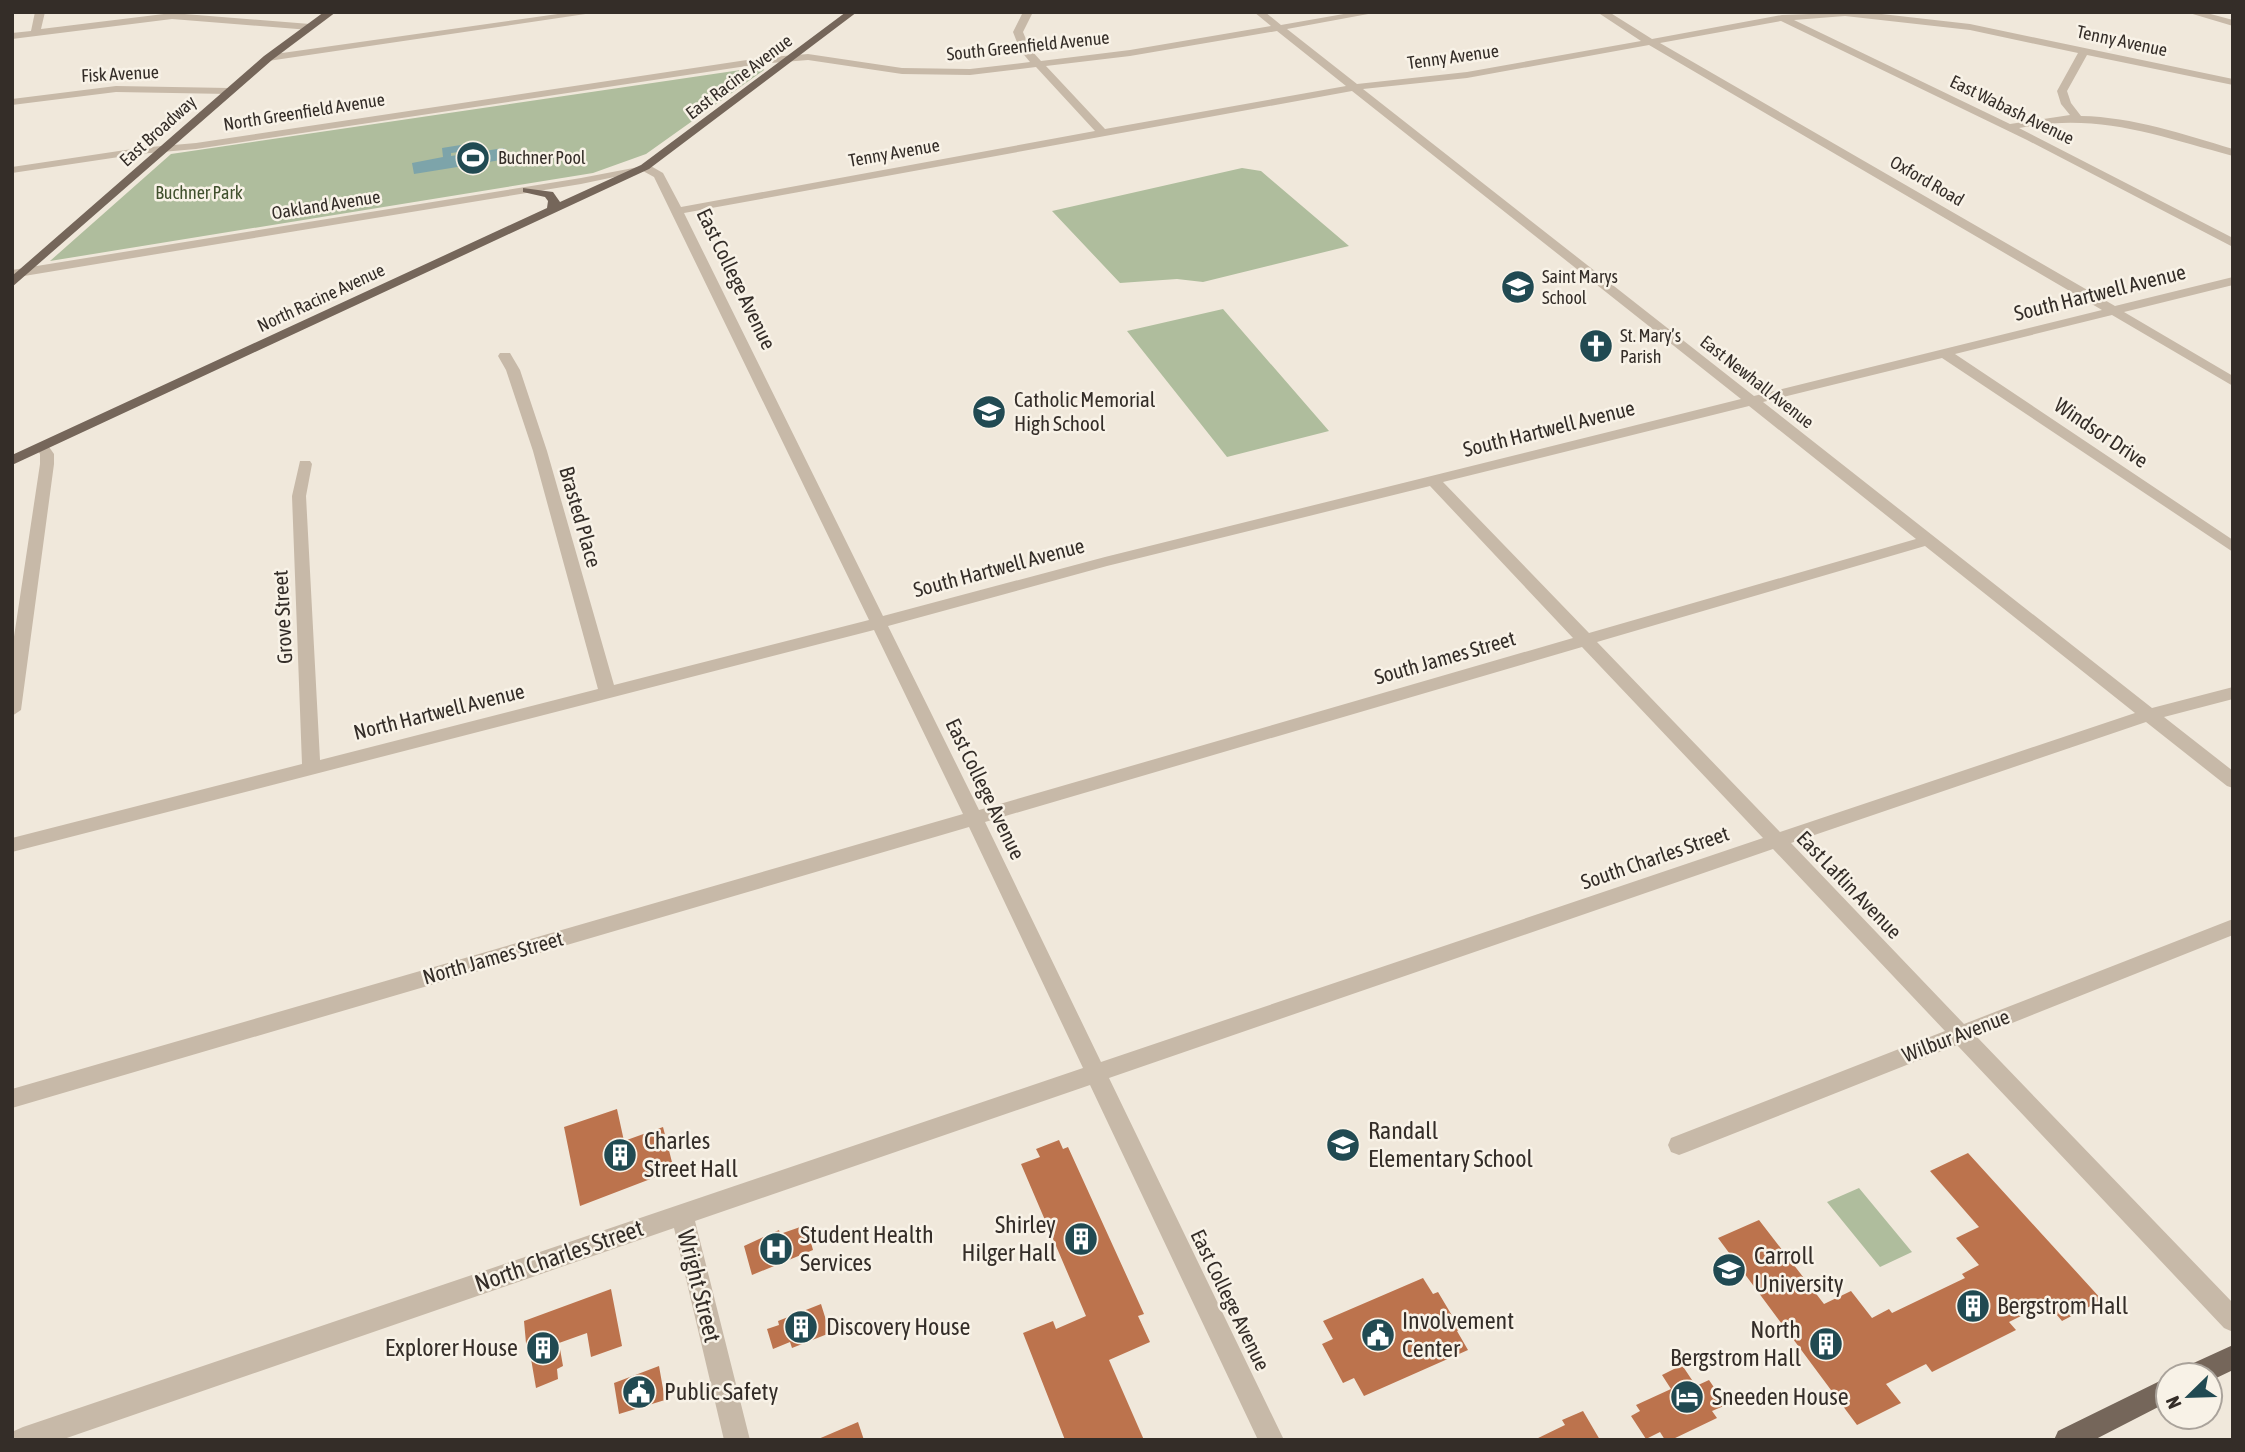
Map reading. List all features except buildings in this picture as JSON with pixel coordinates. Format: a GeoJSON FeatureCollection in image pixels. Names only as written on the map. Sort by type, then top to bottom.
{"type":"FeatureCollection","features":[{"type":"Feature","properties":{"kind":"main road","name":"East Broadway"},"geometry":{"type":"LineString","coordinates":[[12,283],[19,273],[229,91],[268,58],[331,12]]}},
{"type":"Feature","properties":{"kind":"main road","name":"East Racine Avenue"},"geometry":{"type":"LineString","coordinates":[[645,167],[852,12]]}},
{"type":"Feature","properties":{"kind":"main road","name":"North Racine Avenue"},"geometry":{"type":"LineString","coordinates":[[12,461],[645,167]]}},
{"type":"Feature","properties":{"kind":"main road"},"geometry":{"type":"LineString","coordinates":[[527,190],[549,194],[554,201],[553,210]]}},
{"type":"Feature","properties":{"kind":"main road"},"geometry":{"type":"LineString","coordinates":[[2067,1440],[2154,1396]]}},
{"type":"Feature","properties":{"kind":"street"},"geometry":{"type":"LineString","coordinates":[[35,33],[40,12]]}},
{"type":"Feature","properties":{"kind":"street"},"geometry":{"type":"LineString","coordinates":[[268,58],[594,12]]}},
{"type":"Feature","properties":{"kind":"street"},"geometry":{"type":"LineString","coordinates":[[1028,12],[1018,32],[1019,41],[1036,64],[1103,133]]}},
{"type":"Feature","properties":{"kind":"street","name":"East Newhall Avenue"},"geometry":{"type":"LineString","coordinates":[[1259,12],[2233,781]]}},
{"type":"Feature","properties":{"kind":"street","name":"South Greenfield Avenue"},"geometry":{"type":"LineString","coordinates":[[601,85],[808,57],[932,73],[987,71],[1130,53],[1374,12]]}},
{"type":"Feature","properties":{"kind":"street","name":"Oxford Road"},"geometry":{"type":"LineString","coordinates":[[1602,12],[2233,382]]}},
{"type":"Feature","properties":{"kind":"street"},"geometry":{"type":"LineString","coordinates":[[2191,12],[2233,23]]}},
{"type":"Feature","properties":{"kind":"street","name":"Tenny Avenue"},"geometry":{"type":"LineString","coordinates":[[679,211],[1355,88],[1467,75],[1650,42],[1778,15],[1884,14],[1970,27],[2233,82]]}},
{"type":"Feature","properties":{"kind":"street","name":"East Wabash Avenue"},"geometry":{"type":"LineString","coordinates":[[1778,15],[2009,127],[2233,243]]}},
{"type":"Feature","properties":{"kind":"street"},"geometry":{"type":"LineString","coordinates":[[12,36],[172,16],[310,27]]}},
{"type":"Feature","properties":{"kind":"street"},"geometry":{"type":"LineString","coordinates":[[2077,117],[2066,104],[2062,91],[2084,51]]}},
{"type":"Feature","properties":{"kind":"street","name":"North Greenfield Avenue"},"geometry":{"type":"LineString","coordinates":[[12,170],[601,85]]}},
{"type":"Feature","properties":{"kind":"street","name":"Fisk Avenue"},"geometry":{"type":"LineString","coordinates":[[12,102],[116,89],[229,91]]}},
{"type":"Feature","properties":{"kind":"street"},"geometry":{"type":"LineString","coordinates":[[2009,127],[2038,119],[2077,117],[2144,126],[2233,153]]}},
{"type":"Feature","properties":{"kind":"street","name":"Oakland Avenue"},"geometry":{"type":"LineString","coordinates":[[19,273],[527,190],[645,167]]}},
{"type":"Feature","properties":{"kind":"street","name":"East College Avenue"},"geometry":{"type":"LineString","coordinates":[[645,167],[659,175],[679,211],[974,818],[1271,1440]]}},
{"type":"Feature","properties":{"kind":"street","name":"South Hartwell Avenue"},"geometry":{"type":"LineString","coordinates":[[877,622],[1658,423],[1752,403],[2233,281]]}},
{"type":"Feature","properties":{"kind":"street","name":"Windsor Drive"},"geometry":{"type":"LineString","coordinates":[[1946,354],[2233,547]]}},
{"type":"Feature","properties":{"kind":"street","name":"Brasted Place"},"geometry":{"type":"LineString","coordinates":[[505,356],[513,370],[540,452],[608,693]]}},
{"type":"Feature","properties":{"kind":"street"},"geometry":{"type":"LineString","coordinates":[[12,710],[16,662],[47,464],[47,454],[41,447]]}},
{"type":"Feature","properties":{"kind":"street","name":"Grove Street"},"geometry":{"type":"LineString","coordinates":[[305,464],[299,496],[311,768]]}},
{"type":"Feature","properties":{"kind":"street","name":"East Laflin Avenue"},"geometry":{"type":"LineString","coordinates":[[1433,480],[2233,1320]]}},
{"type":"Feature","properties":{"kind":"street","name":"South James Street"},"geometry":{"type":"LineString","coordinates":[[974,818],[1928,540]]}},
{"type":"Feature","properties":{"kind":"street","name":"North Hartwell Avenue"},"geometry":{"type":"LineString","coordinates":[[12,845],[877,622]]}},
{"type":"Feature","properties":{"kind":"street","name":"South Charles Street"},"geometry":{"type":"LineString","coordinates":[[1095,1072],[2148,715],[2233,693]]}},
{"type":"Feature","properties":{"kind":"street","name":"North James Street"},"geometry":{"type":"LineString","coordinates":[[12,1099],[974,818]]}},
{"type":"Feature","properties":{"kind":"street","name":"Wilbur Avenue"},"geometry":{"type":"LineString","coordinates":[[1679,1145],[2233,927]]}},
{"type":"Feature","properties":{"kind":"street","name":"North Charles Street"},"geometry":{"type":"LineString","coordinates":[[23,1440],[1095,1072]]}},
{"type":"Feature","properties":{"kind":"street","name":"Wright Street"},"geometry":{"type":"LineString","coordinates":[[682,1214],[737,1440]]}},
{"type":"Feature","properties":{"kind":"green space","name":"Buchner Park"},"geometry":{"type":"Polygon","coordinates":[[[761,67],[764,70],[646,154],[593,173],[50,261],[171,154],[761,67]]]}},
{"type":"Feature","properties":{"kind":"green space"},"geometry":{"type":"Polygon","coordinates":[[[1242,168],[1261,171],[1349,246],[1203,282],[1177,279],[1120,283],[1052,211],[1242,168]]]}},
{"type":"Feature","properties":{"kind":"green space"},"geometry":{"type":"Polygon","coordinates":[[[1223,309],[1329,431],[1227,457],[1127,331],[1223,309]]]}},
{"type":"Feature","properties":{"kind":"green space"},"geometry":{"type":"Polygon","coordinates":[[[1859,1188],[1912,1252],[1880,1267],[1827,1202],[1859,1188]]]}},
{"type":"Feature","properties":{"kind":"water","name":"Buchner Pool"},"geometry":{"type":"Polygon","coordinates":[[[473,143],[474,150],[451,153],[451,156],[504,148],[507,159],[414,174],[412,163],[443,157],[442,148],[473,143]]]}},
{"type":"Feature","properties":{"kind":"place","name":"Buchner Pool"},"geometry":{"type":"Point","coordinates":[473,158]}},
{"type":"Feature","properties":{"kind":"place","name":"Saint Marys School"},"geometry":{"type":"Point","coordinates":[1518,287]}},
{"type":"Feature","properties":{"kind":"place","name":"St. Mary’s Parish"},"geometry":{"type":"Point","coordinates":[1596,346]}},
{"type":"Feature","properties":{"kind":"place","name":"Catholic Memorial High School"},"geometry":{"type":"Point","coordinates":[989,412]}},
{"type":"Feature","properties":{"kind":"place","name":"Randall Elementary School"},"geometry":{"type":"Point","coordinates":[1343,1145]}},
{"type":"Feature","properties":{"kind":"place","name":"Charles Street Hall"},"geometry":{"type":"Point","coordinates":[620,1155]}},
{"type":"Feature","properties":{"kind":"place","name":"Shirley Hilger Hall"},"geometry":{"type":"Point","coordinates":[1081,1239]}},
{"type":"Feature","properties":{"kind":"place","name":"Student Health Services"},"geometry":{"type":"Point","coordinates":[776,1249]}},
{"type":"Feature","properties":{"kind":"place","name":"Carroll University"},"geometry":{"type":"Point","coordinates":[1729,1270]}},
{"type":"Feature","properties":{"kind":"place","name":"Bergstrom Hall"},"geometry":{"type":"Point","coordinates":[1973,1306]}},
{"type":"Feature","properties":{"kind":"place","name":"Discovery House"},"geometry":{"type":"Point","coordinates":[801,1327]}},
{"type":"Feature","properties":{"kind":"place","name":"Involvement Center"},"geometry":{"type":"Point","coordinates":[1378,1335]}},
{"type":"Feature","properties":{"kind":"place","name":"North Bergstrom Hall"},"geometry":{"type":"Point","coordinates":[1826,1344]}},
{"type":"Feature","properties":{"kind":"place","name":"Explorer House"},"geometry":{"type":"Point","coordinates":[543,1348]}},
{"type":"Feature","properties":{"kind":"place","name":"Public Safety"},"geometry":{"type":"Point","coordinates":[639,1392]}},
{"type":"Feature","properties":{"kind":"place","name":"Sneeden House"},"geometry":{"type":"Point","coordinates":[1687,1397]}}]}
